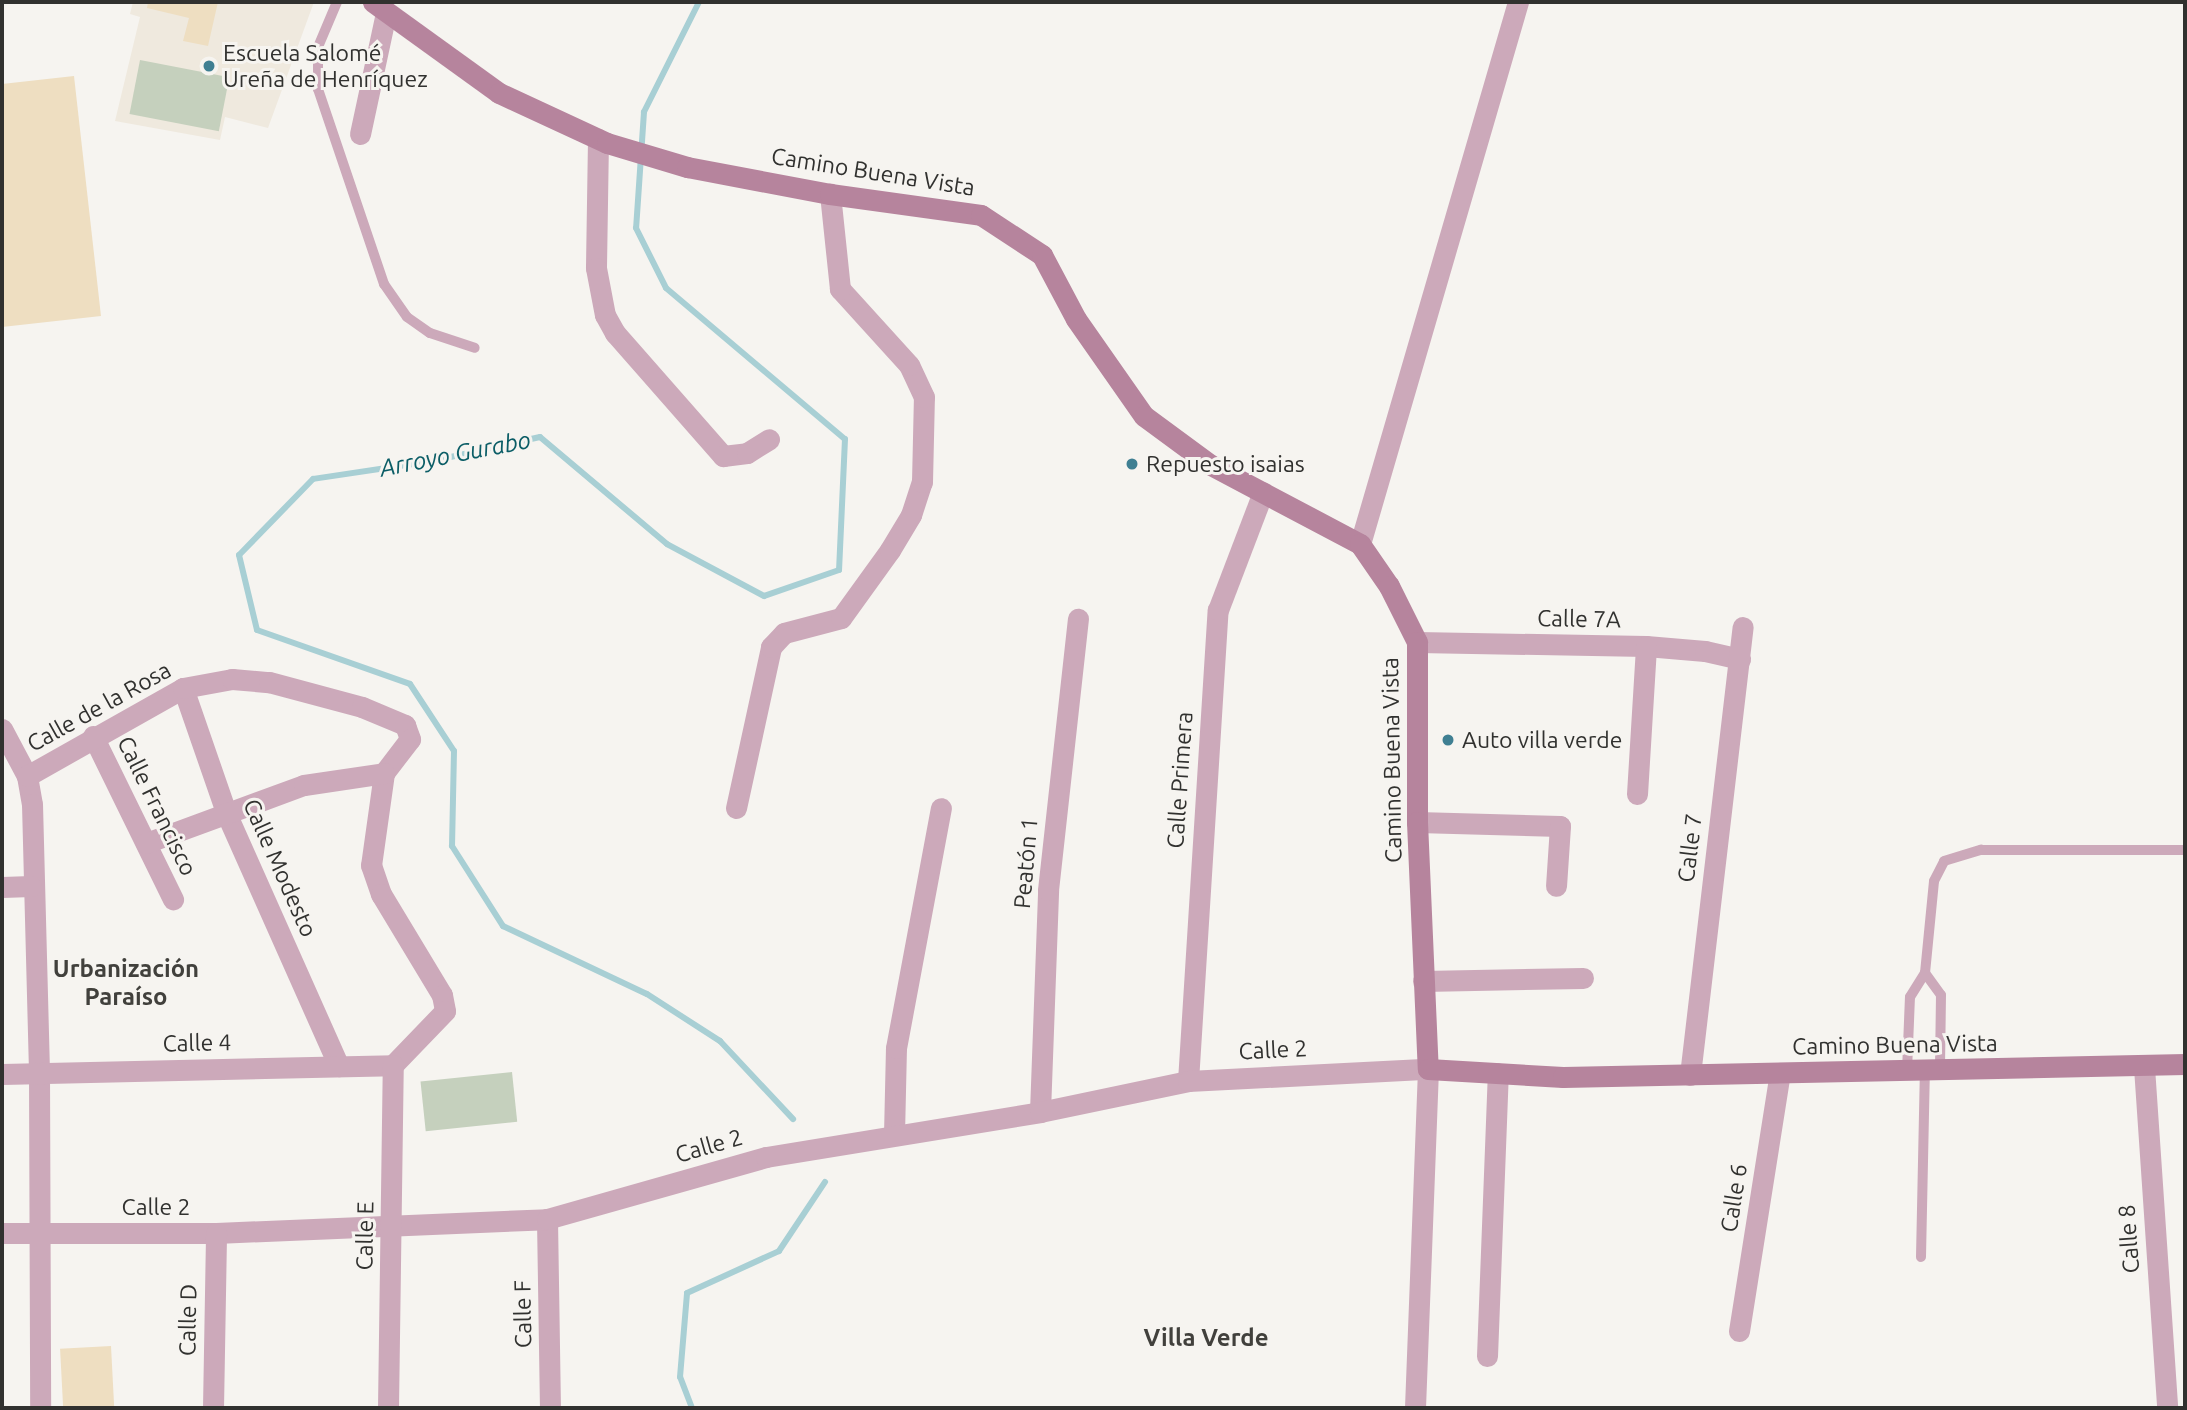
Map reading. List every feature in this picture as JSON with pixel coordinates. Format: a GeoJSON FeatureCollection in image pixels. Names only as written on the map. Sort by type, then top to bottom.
{"type":"FeatureCollection","features":[{"type":"Feature","properties":{"kind":"street"},"geometry":{"type":"LineString","coordinates":[[1360,544],[1518,2]]}},
{"type":"Feature","properties":{"kind":"street"},"geometry":{"type":"LineString","coordinates":[[360,134],[380,8]]}},
{"type":"Feature","properties":{"kind":"street","name":"Camino Buena Vista"},"geometry":{"type":"LineString","coordinates":[[380,8],[499,93],[603,141],[687,167],[830,194],[981,215],[1042,255],[1076,319],[1144,416],[1209,464],[1360,544],[1389,586],[1417,642],[1418,822],[1428,1069],[1498,1073],[1690,1075],[2185,1064]]}},
{"type":"Feature","properties":{"kind":"street"},"geometry":{"type":"LineString","coordinates":[[603,141],[596,268],[605,315],[615,333],[723,456],[747,453],[769,439]]}},
{"type":"Feature","properties":{"kind":"street"},"geometry":{"type":"LineString","coordinates":[[736,808],[771,647],[784,633],[841,618],[890,550],[911,515],[922,482],[924,397],[909,365],[840,289],[830,194]]}},
{"type":"Feature","properties":{"kind":"street","name":"Calle Primera"},"geometry":{"type":"LineString","coordinates":[[1188,1081],[1218,610],[1263,492]]}},
{"type":"Feature","properties":{"kind":"street","name":"Peatón 1"},"geometry":{"type":"LineString","coordinates":[[1040,1112],[1048,890],[1078,619]]}},
{"type":"Feature","properties":{"kind":"street","name":"Calle 7"},"geometry":{"type":"LineString","coordinates":[[1690,1075],[1743,627]]}},
{"type":"Feature","properties":{"kind":"street","name":"Calle 7A"},"geometry":{"type":"LineString","coordinates":[[1417,642],[1646,646],[1705,650],[1740,659]]}},
{"type":"Feature","properties":{"kind":"street"},"geometry":{"type":"LineString","coordinates":[[1637,794],[1646,646]]}},
{"type":"Feature","properties":{"kind":"street","name":"Calle de la Rosa"},"geometry":{"type":"LineString","coordinates":[[27,776],[93,736],[183,688],[249,679],[399,721],[410,739],[384,774]]}},
{"type":"Feature","properties":{"kind":"street","name":"Calle Modesto"},"geometry":{"type":"LineString","coordinates":[[183,688],[227,815],[339,1066]]}},
{"type":"Feature","properties":{"kind":"street"},"geometry":{"type":"LineString","coordinates":[[2,729],[27,776],[39,1072],[40,1408]]}},
{"type":"Feature","properties":{"kind":"street","name":"Calle Francisco"},"geometry":{"type":"LineString","coordinates":[[93,736],[173,899]]}},
{"type":"Feature","properties":{"kind":"street"},"geometry":{"type":"LineString","coordinates":[[146,843],[304,785],[384,774],[371,864],[381,894],[442,995],[445,1011],[393,1065]]}},
{"type":"Feature","properties":{"kind":"street"},"geometry":{"type":"LineString","coordinates":[[894,1136],[896,1048],[941,808]]}},
{"type":"Feature","properties":{"kind":"street"},"geometry":{"type":"LineString","coordinates":[[1418,822],[1560,826],[1556,886]]}},
{"type":"Feature","properties":{"kind":"street"},"geometry":{"type":"LineString","coordinates":[[2,887],[31,886]]}},
{"type":"Feature","properties":{"kind":"street"},"geometry":{"type":"LineString","coordinates":[[1423,981],[1583,978]]}},
{"type":"Feature","properties":{"kind":"street","name":"Calle 4"},"geometry":{"type":"LineString","coordinates":[[2,1074],[393,1065]]}},
{"type":"Feature","properties":{"kind":"street","name":"Calle E"},"geometry":{"type":"LineString","coordinates":[[388,1408],[393,1065]]}},
{"type":"Feature","properties":{"kind":"street","name":"Calle 8"},"geometry":{"type":"LineString","coordinates":[[2144,1067],[2167,1408]]}},
{"type":"Feature","properties":{"kind":"street"},"geometry":{"type":"LineString","coordinates":[[1415,1408],[1428,1069]]}},
{"type":"Feature","properties":{"kind":"street","name":"Calle 2"},"geometry":{"type":"LineString","coordinates":[[2,1233],[216,1233],[547,1219],[766,1157],[1040,1112],[1188,1081],[1428,1069]]}},
{"type":"Feature","properties":{"kind":"street"},"geometry":{"type":"LineString","coordinates":[[1487,1356],[1498,1073]]}},
{"type":"Feature","properties":{"kind":"street","name":"Calle 6"},"geometry":{"type":"LineString","coordinates":[[1739,1331],[1780,1073]]}},
{"type":"Feature","properties":{"kind":"street","name":"Calle F"},"geometry":{"type":"LineString","coordinates":[[547,1219],[551,1408]]}},
{"type":"Feature","properties":{"kind":"street","name":"Calle D"},"geometry":{"type":"LineString","coordinates":[[213,1408],[216,1233]]}},
{"type":"Feature","properties":{"kind":"lane"},"geometry":{"type":"LineString","coordinates":[[337,2],[318,47],[318,89],[384,284],[407,317],[430,333],[475,348]]}},
{"type":"Feature","properties":{"kind":"lane"},"geometry":{"type":"LineString","coordinates":[[1922,1257],[1924,1071],[1910,997],[1925,973],[1934,881],[1944,862],[1981,850],[2185,850]]}},
{"type":"Feature","properties":{"kind":"lane"},"geometry":{"type":"LineString","coordinates":[[1924,1071],[1941,995],[1925,973]]}},
{"type":"Feature","properties":{"kind":"shaded area","name":"Escuela Salomé Ureña de Henríquez"},"geometry":{"type":"Polygon","coordinates":[[[133,2],[314,2],[268,128],[225,117],[220,140],[115,121],[140,17],[130,14],[133,2]]]}},
{"type":"Feature","properties":{"kind":"green space"},"geometry":{"type":"Polygon","coordinates":[[[140,60],[229,77],[219,131],[130,114],[140,60]]]}},
{"type":"Feature","properties":{"kind":"green space"},"geometry":{"type":"Polygon","coordinates":[[[512,1072],[517,1122],[426,1131],[421,1082],[512,1072]]]}},
{"type":"Feature","properties":{"kind":"building"},"geometry":{"type":"Polygon","coordinates":[[[148,2],[218,2],[208,46],[183,41],[189,18],[147,8],[148,2]]]}},
{"type":"Feature","properties":{"kind":"building"},"geometry":{"type":"Polygon","coordinates":[[[74,76],[101,316],[2,327],[2,84],[74,76]]]}},
{"type":"Feature","properties":{"kind":"building"},"geometry":{"type":"Polygon","coordinates":[[[111,1346],[114,1408],[63,1408],[60,1349],[111,1346]]]}},
{"type":"Feature","properties":{"kind":"waterway","name":"Arroyo Gurabo"},"geometry":{"type":"LineString","coordinates":[[699,2],[644,112],[636,228],[666,288],[845,439],[839,570],[764,596],[667,544],[540,437],[433,461],[313,479],[239,555],[257,630],[410,684],[454,751],[452,846],[503,926],[647,994],[720,1041],[793,1119]]}},
{"type":"Feature","properties":{"kind":"waterway","name":"Arroyo Gurabo"},"geometry":{"type":"LineString","coordinates":[[692,1408],[680,1377],[687,1293],[779,1251],[825,1182]]}},
{"type":"Feature","properties":{"kind":"place","name":"Escuela Salomé Ureña de Henríquez"},"geometry":{"type":"Point","coordinates":[209,66]}},
{"type":"Feature","properties":{"kind":"place","name":"Repuesto isaias"},"geometry":{"type":"Point","coordinates":[1132,464]}},
{"type":"Feature","properties":{"kind":"place","name":"Auto villa verde"},"geometry":{"type":"Point","coordinates":[1448,740]}},
{"type":"Feature","properties":{"kind":"district","name":"Urbanización Paraíso"},"geometry":{"type":"Point","coordinates":[126,983]}},
{"type":"Feature","properties":{"kind":"district","name":"Villa Verde"},"geometry":{"type":"Point","coordinates":[1206,1338]}}]}
